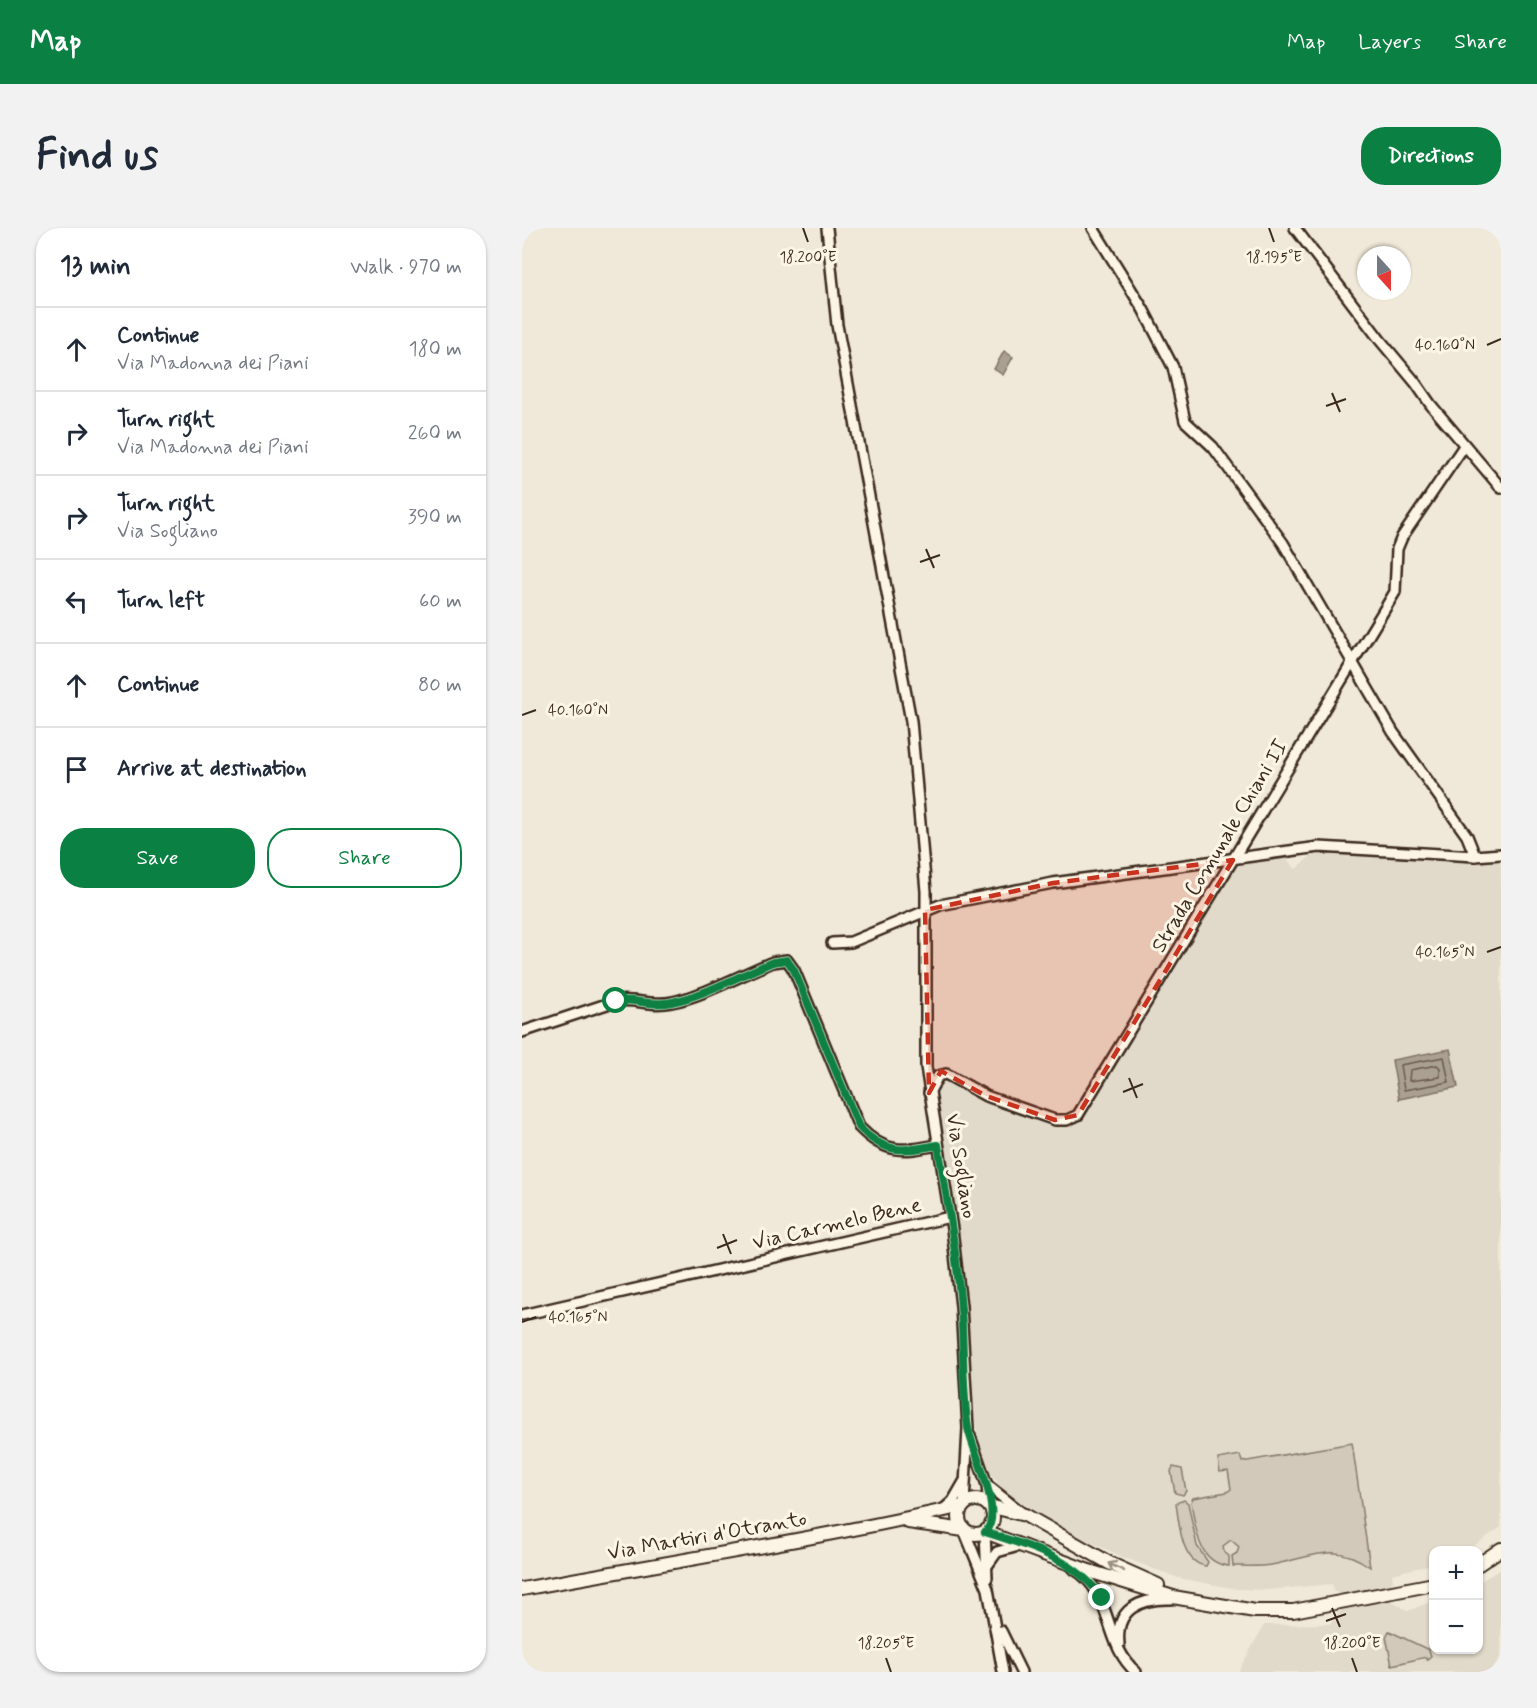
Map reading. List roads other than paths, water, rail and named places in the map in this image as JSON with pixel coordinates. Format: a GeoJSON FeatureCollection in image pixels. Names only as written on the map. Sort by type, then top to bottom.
{"type":"FeatureCollection","features":[{"type":"Feature","properties":{"kind":"main road"},"geometry":{"type":"LineString","coordinates":[[963,1505],[979,1500],[989,1506],[1025,1515],[1111,1564],[1146,1581],[1210,1602]]}},
{"type":"Feature","properties":{"kind":"main road","name":"Via Martiri d'Otranto"},"geometry":{"type":"LineString","coordinates":[[522,1588],[898,1522],[963,1505]]}},
{"type":"Feature","properties":{"kind":"main road","name":"Via Sogliano"},"geometry":{"type":"LineString","coordinates":[[963,1505],[958,1521],[964,1530]]}},
{"type":"Feature","properties":{"kind":"main road","name":"Via Sogliano"},"geometry":{"type":"LineString","coordinates":[[985,1532],[992,1522],[989,1506]]}},
{"type":"Feature","properties":{"kind":"main road","name":"Via Martiri d'Otranto"},"geometry":{"type":"LineString","coordinates":[[898,1522],[964,1530]]}},
{"type":"Feature","properties":{"kind":"main road"},"geometry":{"type":"LineString","coordinates":[[964,1530],[974,1534],[985,1532],[1173,1597],[1255,1611],[1293,1611],[1429,1585]]}},
{"type":"Feature","properties":{"kind":"main road"},"geometry":{"type":"LineString","coordinates":[[1483,1561],[1501,1549]]}},
{"type":"Feature","properties":{"kind":"street","name":"Via Sogliano"},"geometry":{"type":"LineString","coordinates":[[827,228],[837,325],[911,721],[926,891],[926,1067],[950,1217],[960,1306],[968,1428],[963,1505]]}},
{"type":"Feature","properties":{"kind":"street"},"geometry":{"type":"LineString","coordinates":[[1093,228],[1143,309],[1173,367],[1185,421],[1213,447],[1283,543],[1415,766],[1467,836],[1475,856]]}},
{"type":"Feature","properties":{"kind":"street"},"geometry":{"type":"LineString","coordinates":[[1295,228],[1464,446],[1501,488]]}},
{"type":"Feature","properties":{"kind":"street","name":"Strada Comunale Chiani II"},"geometry":{"type":"LineString","coordinates":[[929,1093],[938,1076],[946,1074],[986,1096],[1055,1120],[1067,1120],[1078,1115],[1395,592],[1397,549],[1402,537],[1464,446]]}},
{"type":"Feature","properties":{"kind":"street"},"geometry":{"type":"LineString","coordinates":[[832,943],[851,942],[925,910],[1053,883],[1319,847],[1475,856],[1501,854]]}},
{"type":"Feature","properties":{"kind":"street"},"geometry":{"type":"LineString","coordinates":[[522,1032],[616,1001],[630,999],[655,1005],[674,1002],[773,962],[787,960],[794,970],[859,1127],[871,1140],[887,1148],[908,1151],[938,1145]]}},
{"type":"Feature","properties":{"kind":"street","name":"Via Carmelo Bene"},"geometry":{"type":"LineString","coordinates":[[522,1315],[950,1217]]}},
{"type":"Feature","properties":{"kind":"street","name":"Via Sogliano"},"geometry":{"type":"LineString","coordinates":[[968,1428],[979,1467],[987,1485],[989,1506]]}},
{"type":"Feature","properties":{"kind":"street","name":"Via Sogliano"},"geometry":{"type":"LineString","coordinates":[[943,1510],[953,1501],[966,1477]]}},
{"type":"Feature","properties":{"kind":"street"},"geometry":{"type":"LineString","coordinates":[[987,1485],[1025,1515]]}},
{"type":"Feature","properties":{"kind":"street","name":"Via Sogliano"},"geometry":{"type":"LineString","coordinates":[[964,1530],[988,1589]]}},
{"type":"Feature","properties":{"kind":"street","name":"Via Sogliano"},"geometry":{"type":"LineString","coordinates":[[985,1532],[988,1589],[1003,1672]]}},
{"type":"Feature","properties":{"kind":"street"},"geometry":{"type":"LineString","coordinates":[[987,1566],[997,1552],[1022,1544]]}},
{"type":"Feature","properties":{"kind":"street"},"geometry":{"type":"LineString","coordinates":[[1041,1551],[1082,1574],[1093,1584],[1102,1598],[1112,1636],[1127,1665],[1136,1672]]}},
{"type":"Feature","properties":{"kind":"street"},"geometry":{"type":"LineString","coordinates":[[1119,1650],[1120,1623],[1135,1605],[1147,1599],[1195,1600]]}},
{"type":"Feature","properties":{"kind":"street"},"geometry":{"type":"LineString","coordinates":[[994,1618],[1021,1672]]}},
{"type":"Feature","properties":{"kind":"water"},"geometry":{"type":"Polygon","coordinates":[[[1004,351],[1013,357],[1003,375],[994,369],[1004,351]]]}},
{"type":"Feature","properties":{"kind":"water"},"geometry":{"type":"Polygon","coordinates":[[[1450,1049],[1458,1087],[1399,1099],[1392,1060],[1450,1049]]]}}]}
